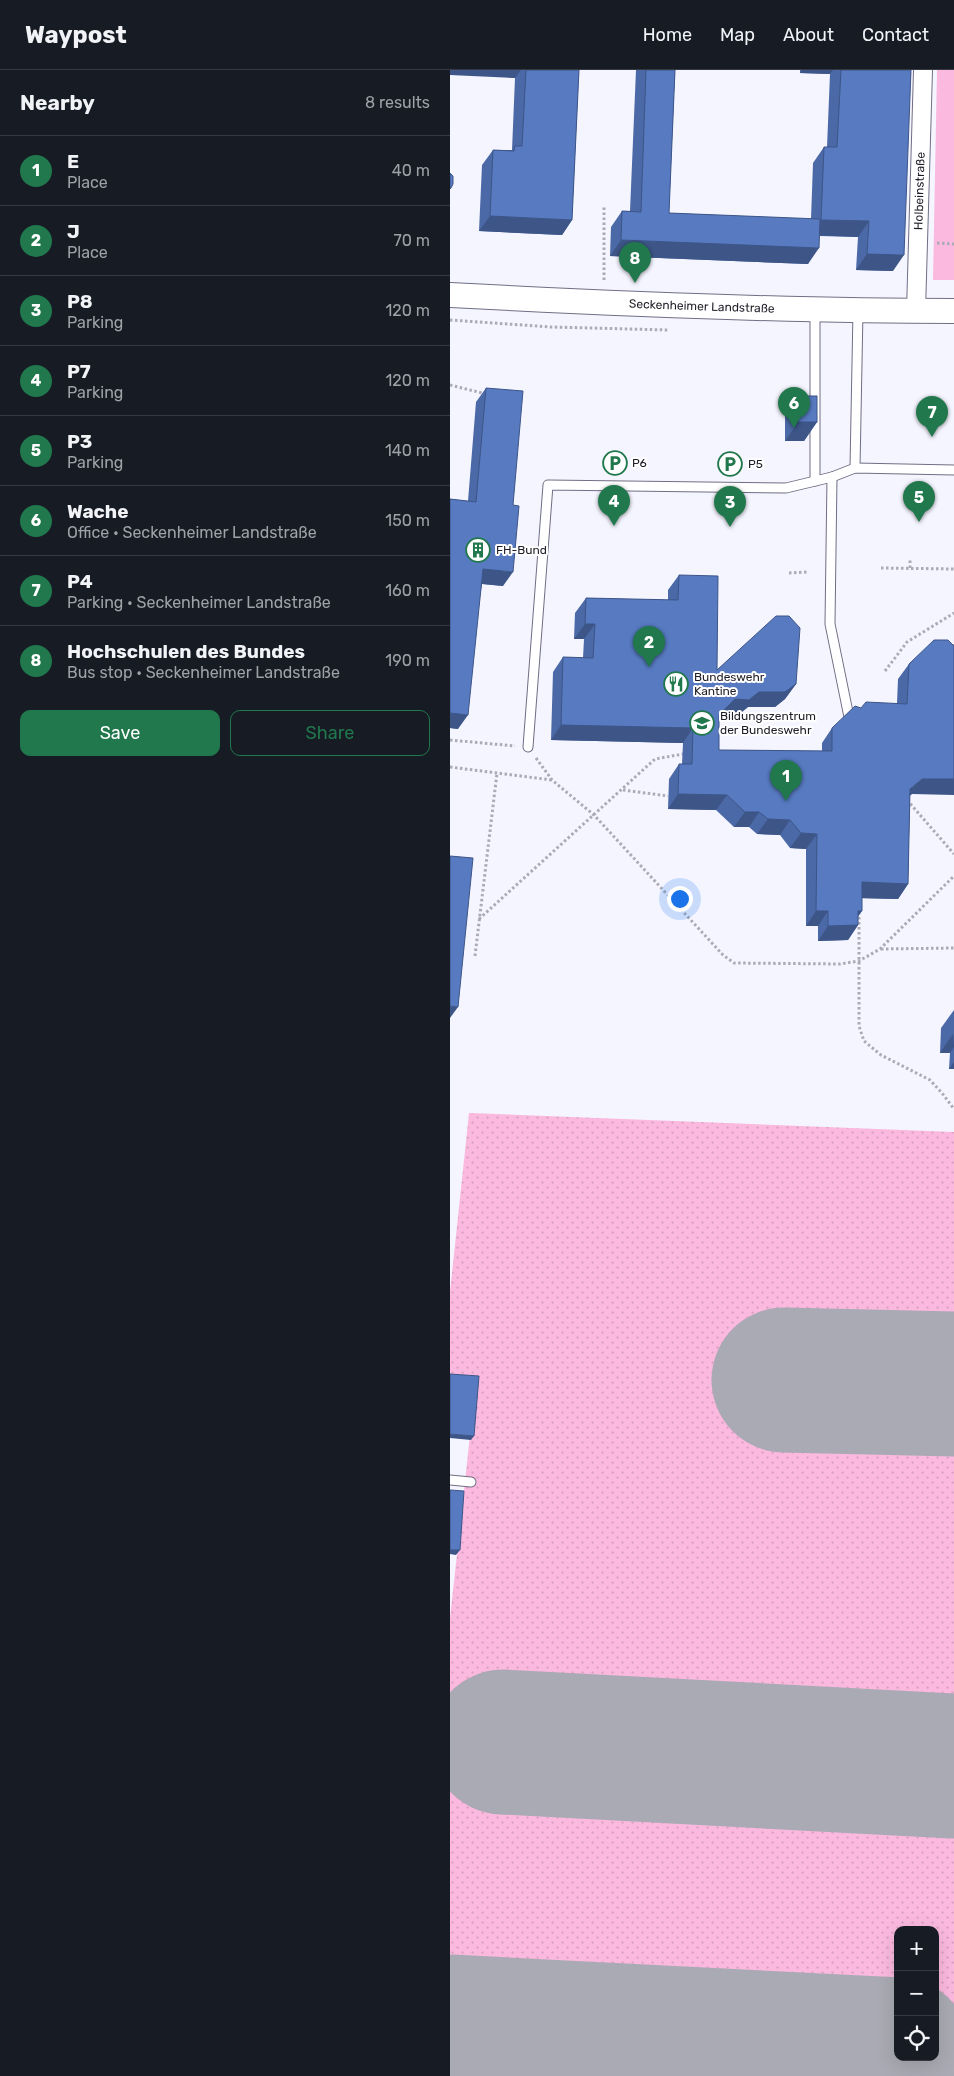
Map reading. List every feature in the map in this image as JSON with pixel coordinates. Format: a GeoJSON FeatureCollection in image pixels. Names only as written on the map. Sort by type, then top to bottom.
{"type":"FeatureCollection","features":[{"type":"Feature","properties":{"kind":"main road","name":"Seckenheimer Landstraße"},"geometry":{"type":"LineString","coordinates":[[450,295],[604,303],[815,310],[954,311]]}},
{"type":"Feature","properties":{"kind":"street","name":"Holbeinstraße"},"geometry":{"type":"LineString","coordinates":[[916,311],[923,70]]}},
{"type":"Feature","properties":{"kind":"lane"},"geometry":{"type":"LineString","coordinates":[[815,310],[815,482]]}},
{"type":"Feature","properties":{"kind":"lane"},"geometry":{"type":"LineString","coordinates":[[854,468],[858,311]]}},
{"type":"Feature","properties":{"kind":"lane"},"geometry":{"type":"LineString","coordinates":[[528,747],[548,485],[786,488],[832,478],[854,468],[954,470]]}},
{"type":"Feature","properties":{"kind":"lane"},"geometry":{"type":"LineString","coordinates":[[832,478],[830,624],[849,717]]}},
{"type":"Feature","properties":{"kind":"lane"},"geometry":{"type":"LineString","coordinates":[[450,1480],[471,1482]]}},
{"type":"Feature","properties":{"kind":"path"},"geometry":{"type":"LineString","coordinates":[[604,206],[604,303]]}},
{"type":"Feature","properties":{"kind":"path"},"geometry":{"type":"LineString","coordinates":[[450,385],[490,395]]}},
{"type":"Feature","properties":{"kind":"path"},"geometry":{"type":"LineString","coordinates":[[910,560],[910,568]]}},
{"type":"Feature","properties":{"kind":"path"},"geometry":{"type":"LineString","coordinates":[[881,568],[954,569]]}},
{"type":"Feature","properties":{"kind":"path"},"geometry":{"type":"LineString","coordinates":[[789,573],[808,572]]}},
{"type":"Feature","properties":{"kind":"path"},"geometry":{"type":"LineString","coordinates":[[885,671],[908,642],[954,613]]}},
{"type":"Feature","properties":{"kind":"path"},"geometry":{"type":"LineString","coordinates":[[450,740],[528,747],[552,780],[594,815],[723,956],[734,963],[840,964],[858,961],[880,949],[954,876]]}},
{"type":"Feature","properties":{"kind":"path"},"geometry":{"type":"LineString","coordinates":[[479,919],[655,759],[683,754]]}},
{"type":"Feature","properties":{"kind":"path"},"geometry":{"type":"LineString","coordinates":[[450,767],[552,780]]}},
{"type":"Feature","properties":{"kind":"path"},"geometry":{"type":"LineString","coordinates":[[475,956],[497,774]]}},
{"type":"Feature","properties":{"kind":"path"},"geometry":{"type":"LineString","coordinates":[[622,790],[668,796]]}},
{"type":"Feature","properties":{"kind":"path"},"geometry":{"type":"LineString","coordinates":[[906,798],[954,854]]}},
{"type":"Feature","properties":{"kind":"path"},"geometry":{"type":"LineString","coordinates":[[860,907],[858,961],[859,1026],[864,1041],[881,1055],[930,1080],[954,1109]]}},
{"type":"Feature","properties":{"kind":"path"},"geometry":{"type":"LineString","coordinates":[[880,949],[954,948]]}},
{"type":"Feature","properties":{"kind":"shaded area"},"geometry":{"type":"Polygon","coordinates":[[[937,70],[954,70],[954,280],[933,280],[937,70]]]}},
{"type":"Feature","properties":{"kind":"shaded area"},"geometry":{"type":"Polygon","coordinates":[[[469,1113],[954,1132],[954,2013],[939,2012],[939,1926],[894,1926],[894,2010],[450,1987],[450,1618],[476,1381],[450,1376],[450,1292],[469,1113]]]}},
{"type":"Feature","properties":{"kind":"shaded area"},"geometry":{"type":"Polygon","coordinates":[[[461,2069],[600,2076],[450,2076],[450,2071],[461,2069]]]}},
{"type":"Feature","properties":{"kind":"building"},"geometry":{"type":"Polygon","coordinates":[[[526,70],[579,70],[572,220],[490,216],[493,150],[514,151],[515,146],[522,146],[526,70]]]}},
{"type":"Feature","properties":{"kind":"building"},"geometry":{"type":"Polygon","coordinates":[[[646,70],[675,70],[669,213],[820,219],[819,248],[621,240],[622,211],[641,212],[646,70]]]}},
{"type":"Feature","properties":{"kind":"building"},"geometry":{"type":"Polygon","coordinates":[[[841,70],[911,70],[904,255],[867,254],[869,221],[821,220],[824,147],[837,147],[841,70]]]}},
{"type":"Feature","properties":{"kind":"building"},"geometry":{"type":"Polygon","coordinates":[[[450,173],[453,176],[453,184],[450,189],[450,173]]]}},
{"type":"Feature","properties":{"kind":"building"},"geometry":{"type":"Polygon","coordinates":[[[486,388],[523,391],[513,505],[519,506],[513,572],[483,569],[468,715],[450,713],[450,499],[476,502],[486,388]]]}},
{"type":"Feature","properties":{"kind":"building"},"geometry":{"type":"Polygon","coordinates":[[[798,396],[817,396],[817,422],[798,422],[798,396]]]}},
{"type":"Feature","properties":{"kind":"building"},"geometry":{"type":"Polygon","coordinates":[[[679,575],[718,576],[717,670],[776,616],[789,616],[800,628],[796,684],[785,692],[759,692],[749,700],[735,699],[719,715],[719,750],[832,751],[832,728],[855,706],[861,708],[866,702],[907,704],[909,664],[934,640],[948,640],[954,645],[954,779],[922,779],[910,789],[908,884],[862,882],[862,911],[858,911],[858,925],[828,926],[828,911],[816,911],[817,834],[801,833],[790,820],[768,819],[759,812],[745,812],[727,795],[678,794],[679,764],[692,764],[693,728],[561,725],[563,657],[593,658],[595,624],[585,624],[586,598],[678,600],[679,575]]]}},
{"type":"Feature","properties":{"kind":"building"},"geometry":{"type":"Polygon","coordinates":[[[450,856],[473,858],[458,1007],[450,1006],[450,856]]]}},
{"type":"Feature","properties":{"kind":"building"},"geometry":{"type":"Polygon","coordinates":[[[450,1374],[479,1376],[474,1436],[450,1434],[450,1374]]]}},
{"type":"Feature","properties":{"kind":"building"},"geometry":{"type":"Polygon","coordinates":[[[450,1490],[464,1491],[460,1550],[450,1550],[450,1490]]]}},
{"type":"Feature","properties":{"kind":"taxiway"},"geometry":{"type":"LineString","coordinates":[[450,2031],[495,2029]]}},
{"type":"Feature","properties":{"kind":"runway"},"geometry":{"type":"LineString","coordinates":[[784,1380],[954,1384]]}},
{"type":"Feature","properties":{"kind":"runway"},"geometry":{"type":"LineString","coordinates":[[503,1742],[954,1766]]}},
{"type":"Feature","properties":{"kind":"runway"},"geometry":{"type":"LineString","coordinates":[[450,2027],[894,2050]]}},
{"type":"Feature","properties":{"kind":"place","name":"Hochschulen des Bundes"},"geometry":{"type":"Point","coordinates":[635,283]}},
{"type":"Feature","properties":{"kind":"place","name":"Wache"},"geometry":{"type":"Point","coordinates":[794,428]}},
{"type":"Feature","properties":{"kind":"place","name":"P4"},"geometry":{"type":"Point","coordinates":[932,437]}},
{"type":"Feature","properties":{"kind":"place","name":"P6"},"geometry":{"type":"Point","coordinates":[615,463]}},
{"type":"Feature","properties":{"kind":"place","name":"P5"},"geometry":{"type":"Point","coordinates":[730,464]}},
{"type":"Feature","properties":{"kind":"place","name":"P3"},"geometry":{"type":"Point","coordinates":[919,522]}},
{"type":"Feature","properties":{"kind":"place","name":"P7"},"geometry":{"type":"Point","coordinates":[614,526]}},
{"type":"Feature","properties":{"kind":"place","name":"P8"},"geometry":{"type":"Point","coordinates":[730,527]}},
{"type":"Feature","properties":{"kind":"place","name":"FH-Bund"},"geometry":{"type":"Point","coordinates":[478,550]}},
{"type":"Feature","properties":{"kind":"place","name":"J"},"geometry":{"type":"Point","coordinates":[649,667]}},
{"type":"Feature","properties":{"kind":"place","name":"Bundeswehr Kantine"},"geometry":{"type":"Point","coordinates":[676,684]}},
{"type":"Feature","properties":{"kind":"place","name":"Bildungszentrum der Bundeswehr"},"geometry":{"type":"Point","coordinates":[702,723]}},
{"type":"Feature","properties":{"kind":"place","name":"E"},"geometry":{"type":"Point","coordinates":[786,801]}}]}
